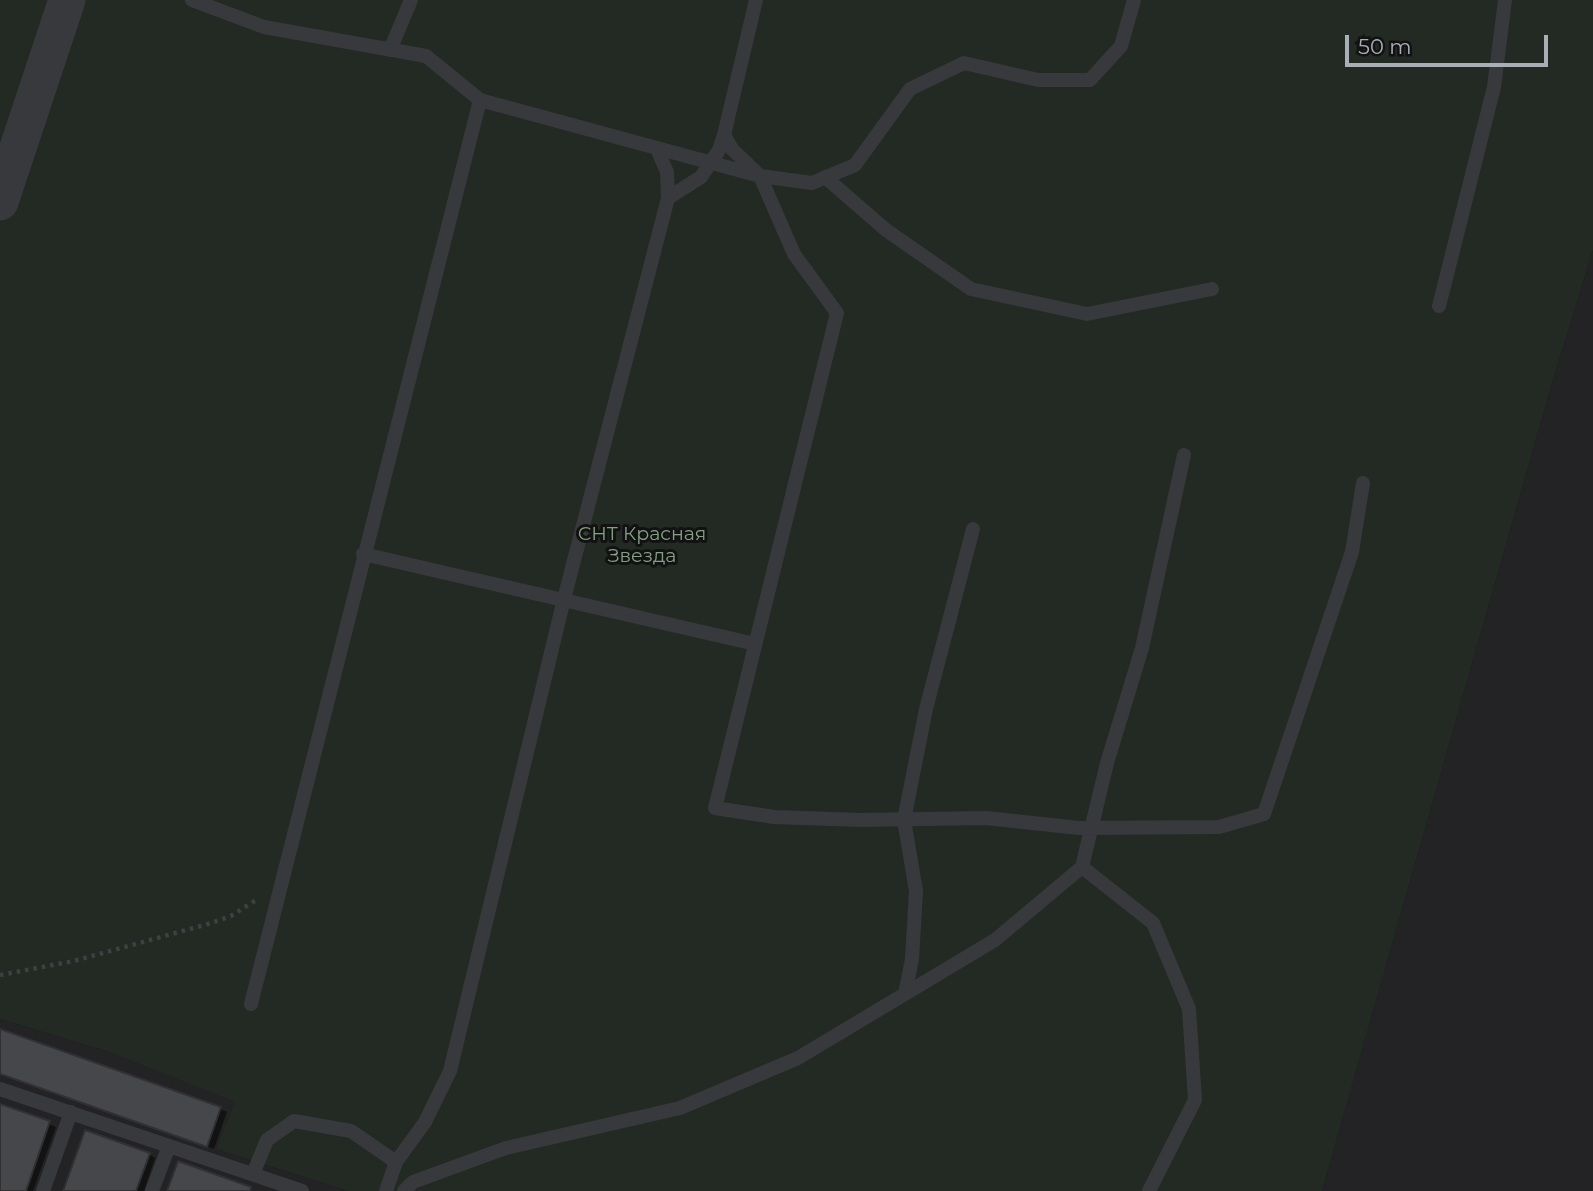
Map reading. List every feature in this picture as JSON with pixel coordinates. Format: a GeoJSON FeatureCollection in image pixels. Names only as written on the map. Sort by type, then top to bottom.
{"type":"FeatureCollection","features":[{"type":"Feature","properties":{"kind":"street"},"geometry":{"type":"LineString","coordinates":[[0,202],[67,0]]}},
{"type":"Feature","properties":{"kind":"lane"},"geometry":{"type":"LineString","coordinates":[[192,0],[264,27],[426,56],[480,100],[761,176],[812,183],[855,165],[910,89],[964,63],[1038,80],[1090,80],[1121,46],[1134,0]]}},
{"type":"Feature","properties":{"kind":"lane"},"geometry":{"type":"LineString","coordinates":[[390,50],[411,0]]}},
{"type":"Feature","properties":{"kind":"lane"},"geometry":{"type":"LineString","coordinates":[[668,198],[701,177],[719,150],[756,0]]}},
{"type":"Feature","properties":{"kind":"lane"},"geometry":{"type":"LineString","coordinates":[[1439,306],[1494,87],[1504,0]]}},
{"type":"Feature","properties":{"kind":"lane"},"geometry":{"type":"LineString","coordinates":[[251,1004],[480,100]]}},
{"type":"Feature","properties":{"kind":"lane"},"geometry":{"type":"LineString","coordinates":[[724,135],[732,149],[761,176],[794,254],[838,313],[715,808],[774,817],[904,820],[986,818],[1092,828],[1219,827],[1264,814],[1352,552],[1363,483]]}},
{"type":"Feature","properties":{"kind":"lane"},"geometry":{"type":"LineString","coordinates":[[386,1191],[396,1162],[425,1122],[450,1071],[564,599],[668,198],[667,172],[657,149]]}},
{"type":"Feature","properties":{"kind":"lane"},"geometry":{"type":"LineString","coordinates":[[825,177],[886,230],[971,289],[1087,314],[1212,289]]}},
{"type":"Feature","properties":{"kind":"lane"},"geometry":{"type":"LineString","coordinates":[[404,1191],[413,1182],[506,1148],[680,1108],[798,1058],[995,940],[1082,867],[1107,763],[1142,648],[1184,455]]}},
{"type":"Feature","properties":{"kind":"lane"},"geometry":{"type":"LineString","coordinates":[[905,994],[912,959],[915,891],[904,820],[926,709],[973,529]]}},
{"type":"Feature","properties":{"kind":"lane"},"geometry":{"type":"LineString","coordinates":[[363,554],[755,644]]}},
{"type":"Feature","properties":{"kind":"lane"},"geometry":{"type":"LineString","coordinates":[[1082,867],[1153,923],[1189,1009],[1195,1100],[1149,1191]]}},
{"type":"Feature","properties":{"kind":"lane"},"geometry":{"type":"LineString","coordinates":[[0,1088],[169,1146],[258,1181],[302,1191]]}},
{"type":"Feature","properties":{"kind":"lane"},"geometry":{"type":"LineString","coordinates":[[43,1191],[71,1112]]}},
{"type":"Feature","properties":{"kind":"lane"},"geometry":{"type":"LineString","coordinates":[[258,1181],[267,1140],[294,1121],[351,1131],[396,1162]]}},
{"type":"Feature","properties":{"kind":"lane"},"geometry":{"type":"LineString","coordinates":[[152,1191],[169,1146]]}},
{"type":"Feature","properties":{"kind":"path"},"geometry":{"type":"LineString","coordinates":[[0,975],[74,961],[208,924],[231,916],[282,883]]}},
{"type":"Feature","properties":{"kind":"shaded area"},"geometry":{"type":"Polygon","coordinates":[[[1593,250],[1593,1191],[1322,1191],[1552,383],[1593,250]]]}},
{"type":"Feature","properties":{"kind":"shaded area"},"geometry":{"type":"Polygon","coordinates":[[[0,1019],[106,1051],[236,1102],[216,1149],[348,1191],[0,1191],[0,1019]]]}},
{"type":"Feature","properties":{"kind":"green space","name":"СНТ Красная Звезда"},"geometry":{"type":"Polygon","coordinates":[[[0,0],[1593,0],[1593,250],[1552,383],[1322,1191],[348,1191],[216,1149],[235,1102],[106,1051],[0,1019],[0,0]]]}},
{"type":"Feature","properties":{"kind":"building"},"geometry":{"type":"Polygon","coordinates":[[[0,1029],[221,1107],[207,1147],[0,1074],[0,1029]]]}},
{"type":"Feature","properties":{"kind":"building"},"geometry":{"type":"Polygon","coordinates":[[[0,1104],[50,1121],[26,1191],[0,1191],[0,1104]]]}},
{"type":"Feature","properties":{"kind":"building"},"geometry":{"type":"Polygon","coordinates":[[[85,1130],[150,1153],[136,1191],[63,1191],[85,1130]]]}},
{"type":"Feature","properties":{"kind":"building"},"geometry":{"type":"Polygon","coordinates":[[[178,1161],[251,1187],[250,1191],[167,1191],[178,1161]]]}}]}
